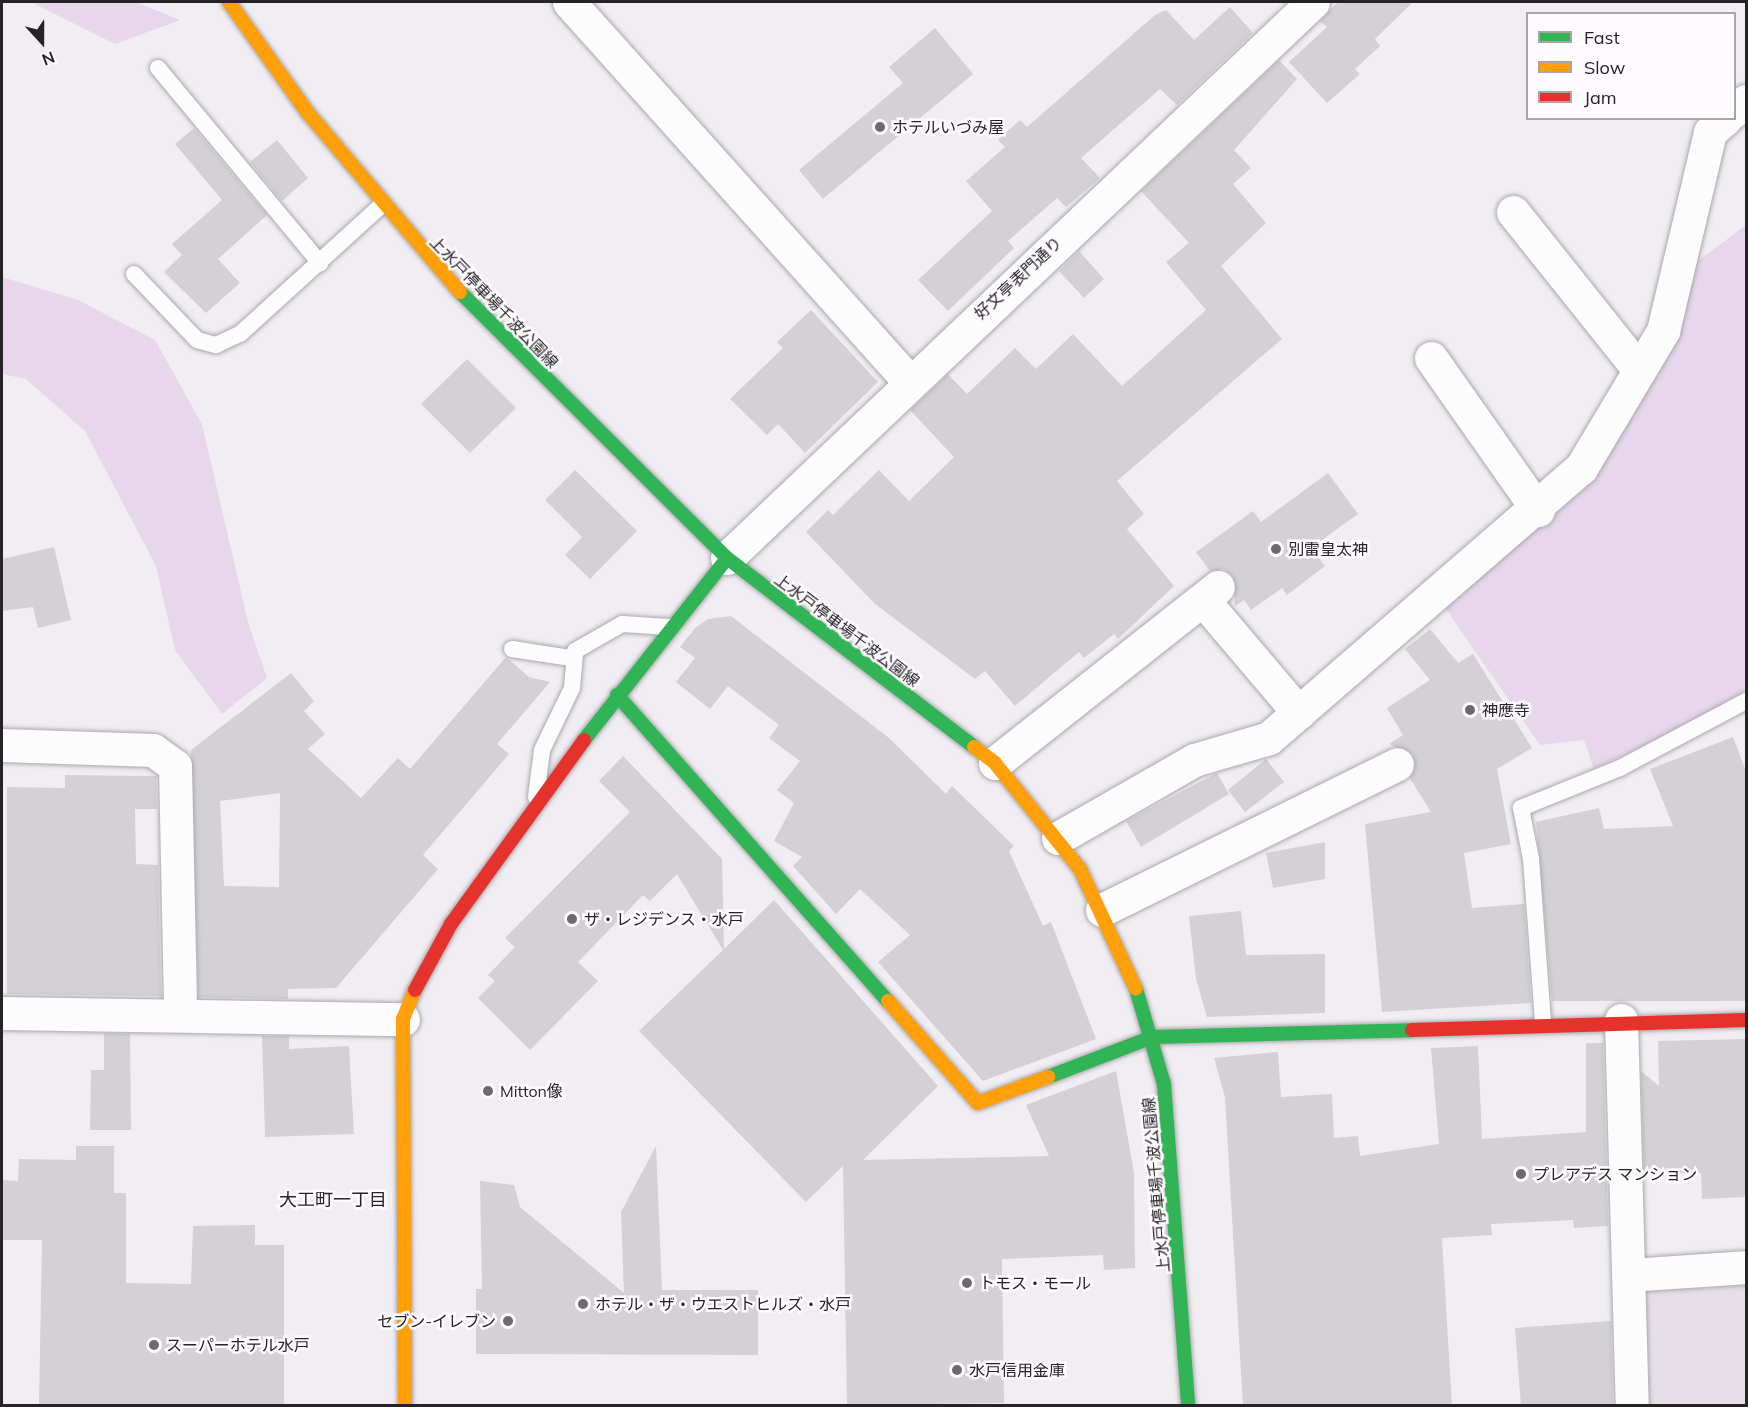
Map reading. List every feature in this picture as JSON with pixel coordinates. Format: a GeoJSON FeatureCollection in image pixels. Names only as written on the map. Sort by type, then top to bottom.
{"type":"FeatureCollection","features":[{"type":"Feature","properties":{"kind":"street","name":"上水戸停車場千波公園線"},"geometry":{"type":"LineString","coordinates":[[229,2],[382,205],[442,274],[727,558],[995,763],[1058,838],[1102,910],[1153,1037],[1170,1130],[1188,1406]]}},
{"type":"Feature","properties":{"kind":"street","name":"好文亭表門通り"},"geometry":{"type":"LineString","coordinates":[[727,558],[908,380],[1312,2]]}},
{"type":"Feature","properties":{"kind":"street"},"geometry":{"type":"LineString","coordinates":[[577,4],[908,380]]}},
{"type":"Feature","properties":{"kind":"street"},"geometry":{"type":"LineString","coordinates":[[1058,838],[1194,760],[1269,738],[1538,510],[1581,468],[1663,331],[1710,132],[1724,120]]}},
{"type":"Feature","properties":{"kind":"street"},"geometry":{"type":"LineString","coordinates":[[1513,212],[1639,370]]}},
{"type":"Feature","properties":{"kind":"street"},"geometry":{"type":"LineString","coordinates":[[1431,358],[1538,510]]}},
{"type":"Feature","properties":{"kind":"street"},"geometry":{"type":"LineString","coordinates":[[405,1406],[403,1019],[423,971],[451,924],[617,695],[669,627],[727,558]]}},
{"type":"Feature","properties":{"kind":"street"},"geometry":{"type":"LineString","coordinates":[[995,763],[1211,593],[1299,713]]}},
{"type":"Feature","properties":{"kind":"street"},"geometry":{"type":"LineString","coordinates":[[617,695],[978,1103],[1153,1037],[1543,1022],[1746,1020]]}},
{"type":"Feature","properties":{"kind":"street"},"geometry":{"type":"LineString","coordinates":[[2,745],[153,750],[175,766],[180,1015]]}},
{"type":"Feature","properties":{"kind":"street"},"geometry":{"type":"LineString","coordinates":[[1102,910],[1397,764]]}},
{"type":"Feature","properties":{"kind":"street"},"geometry":{"type":"LineString","coordinates":[[2,1013],[403,1019]]}},
{"type":"Feature","properties":{"kind":"street"},"geometry":{"type":"LineString","coordinates":[[1621,1020],[1632,1406]]}},
{"type":"Feature","properties":{"kind":"street"},"geometry":{"type":"LineString","coordinates":[[1629,1275],[1746,1267]]}},
{"type":"Feature","properties":{"kind":"lane"},"geometry":{"type":"LineString","coordinates":[[158,68],[320,263]]}},
{"type":"Feature","properties":{"kind":"lane"},"geometry":{"type":"LineString","coordinates":[[134,274],[197,340],[216,345],[240,334],[382,205]]}},
{"type":"Feature","properties":{"kind":"lane"},"geometry":{"type":"LineString","coordinates":[[512,649],[571,658],[622,624],[669,627]]}},
{"type":"Feature","properties":{"kind":"lane"},"geometry":{"type":"LineString","coordinates":[[535,807],[542,750],[572,688],[571,658]]}},
{"type":"Feature","properties":{"kind":"lane"},"geometry":{"type":"LineString","coordinates":[[1543,1022],[1531,859],[1521,808],[1620,768],[1746,701]]}},
{"type":"Feature","properties":{"kind":"shaded area"},"geometry":{"type":"Polygon","coordinates":[[[31,2],[136,2],[180,20],[115,44],[31,2]]]}},
{"type":"Feature","properties":{"kind":"shaded area"},"geometry":{"type":"Polygon","coordinates":[[[1746,225],[1746,692],[1718,712],[1594,769],[1584,740],[1540,745],[1443,605],[1594,478],[1647,375],[1691,266],[1746,225]]]}},
{"type":"Feature","properties":{"kind":"shaded area"},"geometry":{"type":"Polygon","coordinates":[[[2,277],[78,300],[155,340],[202,424],[248,622],[267,678],[222,714],[175,650],[156,566],[85,431],[26,379],[2,374],[2,277]]]}},
{"type":"Feature","properties":{"kind":"shaded area"},"geometry":{"type":"Polygon","coordinates":[[[1746,1278],[1746,1405],[1646,1405],[1642,1287],[1746,1278]]]}},
{"type":"Feature","properties":{"kind":"building"},"geometry":{"type":"Polygon","coordinates":[[[1338,2],[1413,2],[1375,39],[1380,46],[1355,69],[1360,74],[1327,103],[1289,62],[1327,27],[1320,21],[1338,2]]]}},
{"type":"Feature","properties":{"kind":"building"},"geometry":{"type":"Polygon","coordinates":[[[1230,7],[1253,33],[1177,105],[1160,89],[1081,158],[1100,178],[1066,207],[1057,198],[1008,241],[1014,248],[948,311],[918,280],[992,211],[966,181],[1005,147],[998,140],[1020,120],[1027,127],[1155,15],[1166,10],[1194,40],[1230,7]]]}},
{"type":"Feature","properties":{"kind":"building","name":"ホテルいづみ屋"},"geometry":{"type":"Polygon","coordinates":[[[935,28],[973,74],[823,199],[799,170],[903,83],[889,67],[935,28]]]}},
{"type":"Feature","properties":{"kind":"building"},"geometry":{"type":"Polygon","coordinates":[[[1279,60],[1297,79],[1234,150],[1251,168],[1233,184],[1266,223],[1221,266],[1282,339],[1117,481],[1144,514],[1127,529],[1174,586],[1118,639],[1114,634],[1084,658],[1079,652],[1015,706],[985,671],[975,679],[875,604],[806,532],[828,510],[833,515],[879,470],[909,501],[954,457],[910,410],[948,374],[967,394],[1015,348],[1036,369],[1073,334],[1122,386],[1206,310],[1166,262],[1189,243],[1141,191],[1279,60]]]}},
{"type":"Feature","properties":{"kind":"building"},"geometry":{"type":"Polygon","coordinates":[[[194,128],[267,215],[218,259],[240,283],[206,313],[164,272],[182,255],[172,244],[222,200],[175,144],[194,128]]]}},
{"type":"Feature","properties":{"kind":"building"},"geometry":{"type":"Polygon","coordinates":[[[277,140],[308,178],[282,201],[250,162],[277,140]]]}},
{"type":"Feature","properties":{"kind":"building"},"geometry":{"type":"Polygon","coordinates":[[[1079,251],[1104,279],[1084,298],[1059,271],[1079,251]]]}},
{"type":"Feature","properties":{"kind":"building"},"geometry":{"type":"Polygon","coordinates":[[[811,310],[878,382],[805,453],[778,424],[767,435],[730,399],[783,348],[777,342],[811,310]]]}},
{"type":"Feature","properties":{"kind":"building"},"geometry":{"type":"Polygon","coordinates":[[[467,359],[516,408],[470,453],[421,404],[467,359]]]}},
{"type":"Feature","properties":{"kind":"building"},"geometry":{"type":"Polygon","coordinates":[[[575,470],[637,531],[590,579],[565,555],[582,537],[545,500],[575,470]]]}},
{"type":"Feature","properties":{"kind":"building"},"geometry":{"type":"Polygon","coordinates":[[[1328,473],[1358,514],[1311,548],[1325,566],[1287,595],[1282,588],[1251,610],[1244,600],[1235,606],[1233,576],[1224,569],[1210,571],[1196,552],[1253,511],[1261,522],[1328,473]]]}},
{"type":"Feature","properties":{"kind":"building"},"geometry":{"type":"Polygon","coordinates":[[[54,547],[71,620],[38,628],[33,607],[2,611],[2,559],[54,547]]]}},
{"type":"Feature","properties":{"kind":"building"},"geometry":{"type":"Polygon","coordinates":[[[731,616],[889,738],[946,794],[952,786],[1014,846],[1009,851],[1043,926],[1051,922],[1096,1039],[983,1081],[878,962],[910,935],[860,889],[836,914],[793,866],[802,857],[774,841],[794,803],[777,790],[800,761],[769,738],[779,725],[728,686],[710,709],[676,682],[695,658],[680,647],[696,627],[708,619],[731,616]]]}},
{"type":"Feature","properties":{"kind":"building"},"geometry":{"type":"Polygon","coordinates":[[[1430,629],[1458,663],[1473,654],[1532,748],[1497,769],[1511,844],[1464,853],[1472,908],[1524,904],[1531,1003],[1382,1012],[1365,824],[1431,812],[1409,777],[1413,755],[1389,744],[1403,735],[1387,708],[1430,680],[1405,649],[1430,629]]]}},
{"type":"Feature","properties":{"kind":"building"},"geometry":{"type":"Polygon","coordinates":[[[506,657],[529,677],[550,682],[497,744],[509,754],[423,855],[438,869],[336,988],[288,989],[288,999],[198,997],[191,750],[291,673],[314,701],[304,711],[325,734],[308,749],[361,798],[398,758],[410,769],[506,657]],[[280,793],[220,801],[224,886],[279,887],[280,793]]]}},
{"type":"Feature","properties":{"kind":"building"},"geometry":{"type":"Polygon","coordinates":[[[1733,737],[1746,771],[1746,1001],[1552,1001],[1536,822],[1599,808],[1604,829],[1673,826],[1650,769],[1733,737]]]}},
{"type":"Feature","properties":{"kind":"building"},"geometry":{"type":"Polygon","coordinates":[[[623,756],[722,859],[724,949],[774,900],[938,1086],[863,1160],[1049,1156],[1026,1105],[1116,1071],[1134,1173],[1135,1268],[1104,1270],[1103,1255],[1002,1259],[1004,1403],[847,1405],[843,1166],[806,1202],[639,1031],[723,950],[677,874],[650,901],[643,895],[578,962],[598,981],[530,1050],[478,998],[495,981],[488,975],[515,947],[505,938],[630,812],[599,781],[623,756]]]}},
{"type":"Feature","properties":{"kind":"building"},"geometry":{"type":"Polygon","coordinates":[[[1266,759],[1284,782],[1245,812],[1228,790],[1266,759]]]}},
{"type":"Feature","properties":{"kind":"building"},"geometry":{"type":"Polygon","coordinates":[[[1217,773],[1229,794],[1141,847],[1126,821],[1217,773]]]}},
{"type":"Feature","properties":{"kind":"building"},"geometry":{"type":"Polygon","coordinates":[[[65,775],[156,776],[157,809],[135,809],[136,864],[158,865],[161,996],[7,994],[7,787],[65,788],[65,775]]]}},
{"type":"Feature","properties":{"kind":"building"},"geometry":{"type":"Polygon","coordinates":[[[1325,842],[1325,879],[1273,888],[1266,853],[1325,842]]]}},
{"type":"Feature","properties":{"kind":"building"},"geometry":{"type":"Polygon","coordinates":[[[1241,911],[1246,955],[1325,954],[1325,1013],[1207,1017],[1196,979],[1189,916],[1241,911]]]}},
{"type":"Feature","properties":{"kind":"building"},"geometry":{"type":"Polygon","coordinates":[[[104,1033],[130,1034],[131,1130],[90,1130],[91,1070],[104,1070],[104,1033]]]}},
{"type":"Feature","properties":{"kind":"building"},"geometry":{"type":"Polygon","coordinates":[[[262,1036],[289,1036],[289,1049],[349,1046],[354,1134],[265,1137],[262,1036]]]}},
{"type":"Feature","properties":{"kind":"building"},"geometry":{"type":"Polygon","coordinates":[[[1746,1039],[1746,1197],[1702,1199],[1701,1173],[1644,1174],[1641,1071],[1659,1086],[1658,1041],[1746,1039]]]}},
{"type":"Feature","properties":{"kind":"building"},"geometry":{"type":"Polygon","coordinates":[[[1586,1043],[1603,1043],[1608,1226],[1574,1228],[1573,1220],[1491,1224],[1492,1235],[1442,1238],[1452,1406],[1243,1406],[1225,1097],[1214,1058],[1278,1052],[1281,1097],[1332,1094],[1334,1138],[1358,1136],[1360,1156],[1439,1144],[1431,1048],[1478,1046],[1482,1139],[1586,1132],[1586,1043]]]}},
{"type":"Feature","properties":{"kind":"building"},"geometry":{"type":"Polygon","coordinates":[[[76,1146],[114,1146],[114,1193],[126,1193],[126,1283],[191,1284],[193,1226],[255,1225],[255,1245],[284,1245],[284,1406],[39,1406],[42,1240],[2,1240],[2,1180],[18,1181],[19,1159],[76,1160],[76,1146]]]}},
{"type":"Feature","properties":{"kind":"building"},"geometry":{"type":"Polygon","coordinates":[[[656,1146],[662,1290],[758,1290],[758,1355],[476,1354],[476,1289],[482,1289],[480,1181],[514,1185],[520,1207],[624,1293],[621,1212],[656,1146]]]}},
{"type":"Feature","properties":{"kind":"building"},"geometry":{"type":"Polygon","coordinates":[[[1611,1321],[1613,1406],[1521,1406],[1515,1328],[1611,1321]]]}},
{"type":"Feature","properties":{"kind":"traffic: fast"},"geometry":{"type":"LineString","coordinates":[[460,292],[727,558],[974,747]]}},
{"type":"Feature","properties":{"kind":"traffic: fast"},"geometry":{"type":"LineString","coordinates":[[584,740],[727,558]]}},
{"type":"Feature","properties":{"kind":"traffic: fast"},"geometry":{"type":"LineString","coordinates":[[617,695],[888,1001]]}},
{"type":"Feature","properties":{"kind":"traffic: fast"},"geometry":{"type":"LineString","coordinates":[[1136,989],[1164,1084],[1188,1406]]}},
{"type":"Feature","properties":{"kind":"traffic: fast"},"geometry":{"type":"LineString","coordinates":[[1048,1077],[1153,1037],[1412,1030]]}},
{"type":"Feature","properties":{"kind":"traffic: slow"},"geometry":{"type":"LineString","coordinates":[[229,2],[308,113],[460,292]]}},
{"type":"Feature","properties":{"kind":"traffic: slow"},"geometry":{"type":"LineString","coordinates":[[974,747],[995,763],[1080,869],[1136,989]]}},
{"type":"Feature","properties":{"kind":"traffic: slow"},"geometry":{"type":"LineString","coordinates":[[405,1406],[403,1019],[415,990]]}},
{"type":"Feature","properties":{"kind":"traffic: slow"},"geometry":{"type":"LineString","coordinates":[[888,1001],[978,1103],[1048,1077]]}},
{"type":"Feature","properties":{"kind":"traffic: jam"},"geometry":{"type":"LineString","coordinates":[[415,990],[451,924],[584,740]]}},
{"type":"Feature","properties":{"kind":"traffic: jam"},"geometry":{"type":"LineString","coordinates":[[1412,1030],[1746,1020]]}},
{"type":"Feature","properties":{"kind":"place","name":"ホテルいづみ屋"},"geometry":{"type":"Point","coordinates":[880,127]}},
{"type":"Feature","properties":{"kind":"place","name":"別雷皇太神"},"geometry":{"type":"Point","coordinates":[1276,549]}},
{"type":"Feature","properties":{"kind":"place","name":"神應寺"},"geometry":{"type":"Point","coordinates":[1470,710]}},
{"type":"Feature","properties":{"kind":"place","name":"ザ・レジデンス・水戸"},"geometry":{"type":"Point","coordinates":[572,919]}},
{"type":"Feature","properties":{"kind":"place","name":"Mitton像"},"geometry":{"type":"Point","coordinates":[488,1091]}},
{"type":"Feature","properties":{"kind":"place","name":"プレアデス マンション"},"geometry":{"type":"Point","coordinates":[1521,1174]}},
{"type":"Feature","properties":{"kind":"place","name":"トモス・モール"},"geometry":{"type":"Point","coordinates":[967,1283]}},
{"type":"Feature","properties":{"kind":"place","name":"ホテル・ザ・ウエストヒルズ・水戸"},"geometry":{"type":"Point","coordinates":[583,1304]}},
{"type":"Feature","properties":{"kind":"place","name":"セブン-イレブン"},"geometry":{"type":"Point","coordinates":[508,1321]}},
{"type":"Feature","properties":{"kind":"place","name":"スーパーホテル水戸"},"geometry":{"type":"Point","coordinates":[154,1345]}},
{"type":"Feature","properties":{"kind":"place","name":"水戸信用金庫"},"geometry":{"type":"Point","coordinates":[957,1370]}},
{"type":"Feature","properties":{"kind":"district","name":"大工町一丁目"},"geometry":{"type":"Point","coordinates":[333,1200]}}]}
